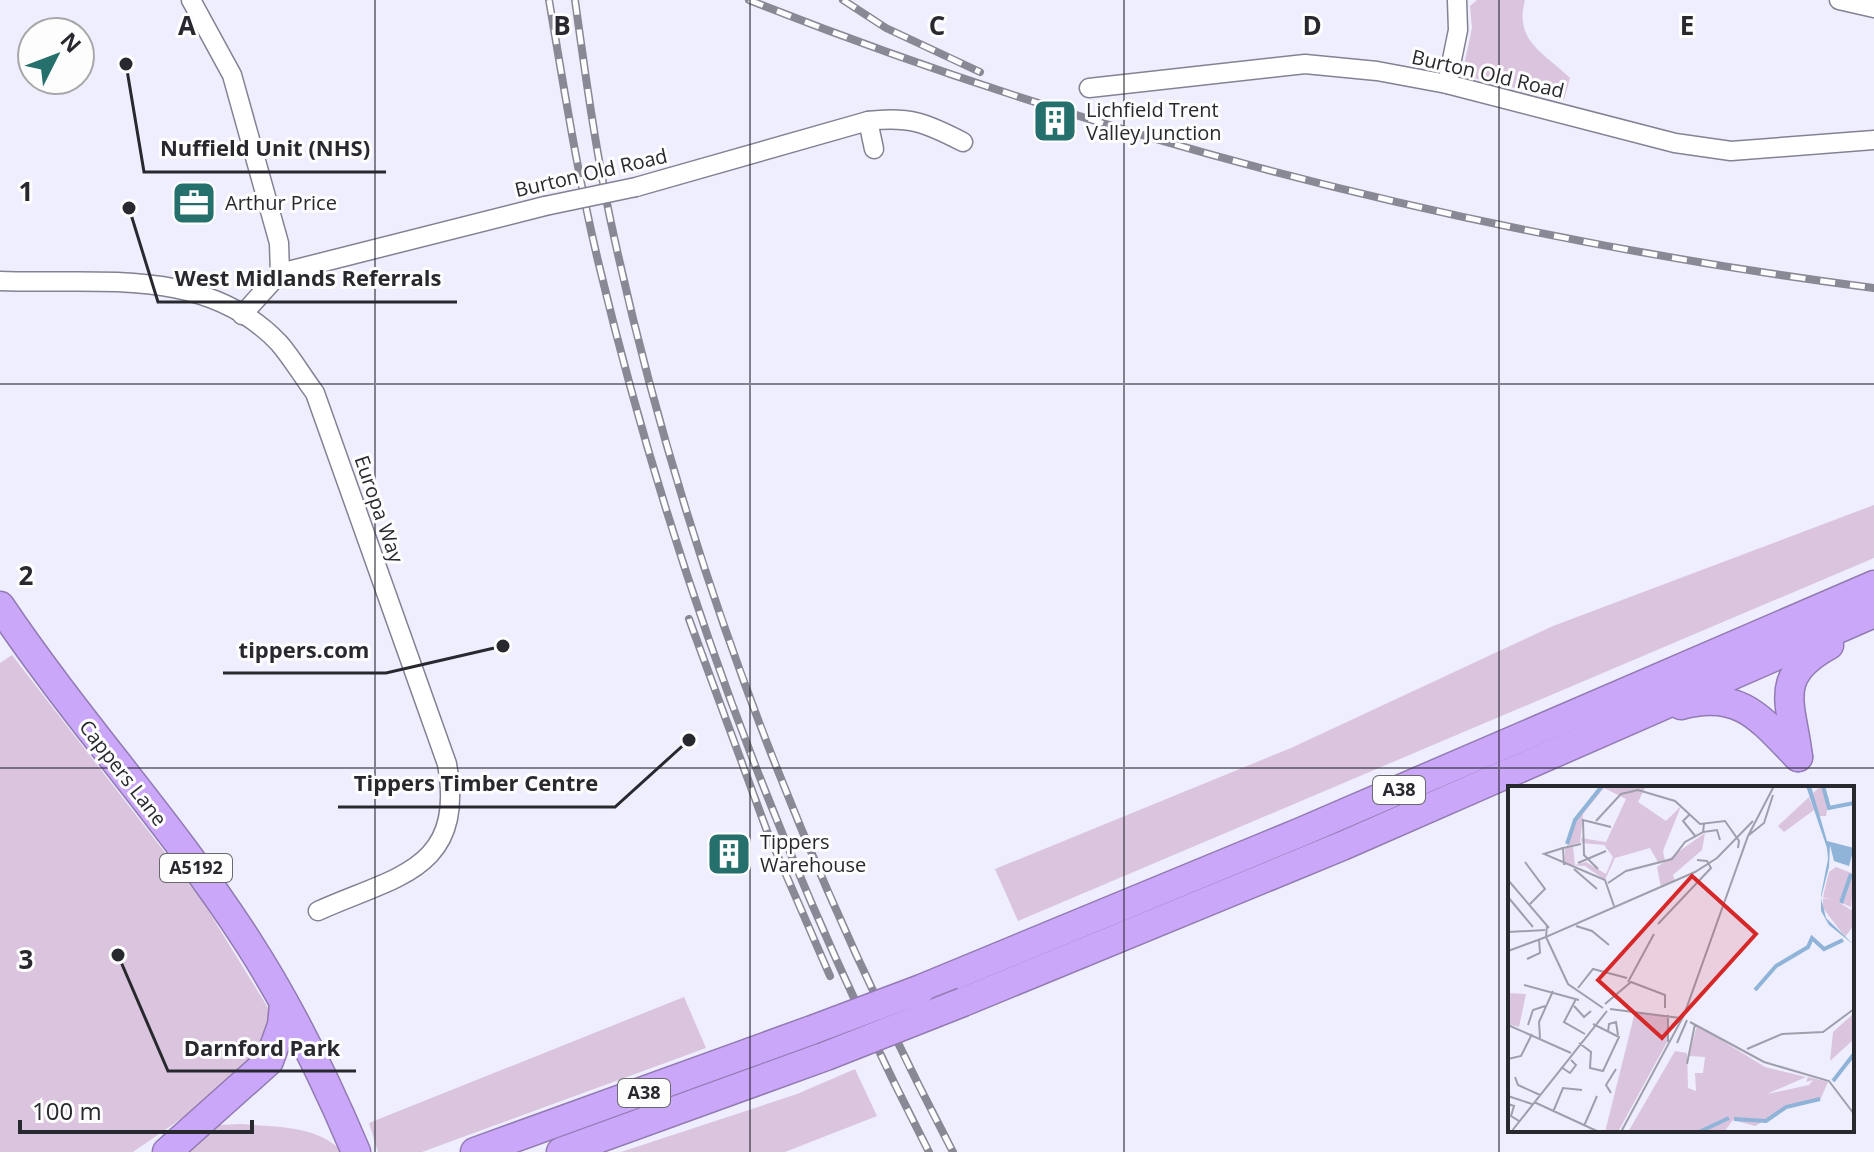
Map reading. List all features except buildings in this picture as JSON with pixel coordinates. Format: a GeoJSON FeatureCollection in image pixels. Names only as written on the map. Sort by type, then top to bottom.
{"type":"FeatureCollection","features":[{"type":"Feature","properties":{"kind":"highway","name":"A38"},"geometry":{"type":"LineString","coordinates":[[475,1152],[921,989],[1301,832],[1874,585]]}},
{"type":"Feature","properties":{"kind":"highway","name":"Cappers Lane"},"geometry":{"type":"LineString","coordinates":[[0,606],[45,672],[183,848],[249,942],[284,1004],[356,1152]]}},
{"type":"Feature","properties":{"kind":"highway","name":"A38"},"geometry":{"type":"LineString","coordinates":[[561,1152],[826,1056],[963,1002],[1342,846],[1619,722],[1874,613]]}},
{"type":"Feature","properties":{"kind":"highway"},"geometry":{"type":"LineString","coordinates":[[1619,722],[1690,703],[1728,701],[1763,720],[1798,757],[1789,684],[1800,666],[1818,651],[1874,619]]}},
{"type":"Feature","properties":{"kind":"highway"},"geometry":{"type":"LineString","coordinates":[[167,1152],[269,1061],[282,1025],[284,1004]]}},
{"type":"Feature","properties":{"kind":"highway"},"geometry":{"type":"LineString","coordinates":[[269,1061],[294,1059],[314,1064]]}},
{"type":"Feature","properties":{"kind":"street"},"geometry":{"type":"LineString","coordinates":[[191,0],[232,75],[279,243],[280,273],[242,315]]}},
{"type":"Feature","properties":{"kind":"street"},"geometry":{"type":"LineString","coordinates":[[1447,84],[1458,30],[1457,0]]}},
{"type":"Feature","properties":{"kind":"street"},"geometry":{"type":"LineString","coordinates":[[1839,0],[1874,8]]}},
{"type":"Feature","properties":{"kind":"street","name":"Burton Old Road"},"geometry":{"type":"LineString","coordinates":[[1089,88],[1305,64],[1377,71],[1447,84],[1675,143],[1731,151],[1874,140]]}},
{"type":"Feature","properties":{"kind":"street","name":"Burton Old Road"},"geometry":{"type":"LineString","coordinates":[[280,273],[545,206],[636,187],[868,121],[900,117],[928,123],[963,142]]}},
{"type":"Feature","properties":{"kind":"street"},"geometry":{"type":"LineString","coordinates":[[868,121],[874,149]]}},
{"type":"Feature","properties":{"kind":"street","name":"Europa Way"},"geometry":{"type":"LineString","coordinates":[[0,281],[138,281],[204,296],[242,315],[278,343],[315,393],[447,764],[452,789],[451,810],[443,836],[420,866],[318,911]]}},
{"type":"Feature","properties":{"kind":"shaded area"},"geometry":{"type":"Polygon","coordinates":[[[1477,0],[1525,0],[1523,14],[1527,36],[1570,78],[1564,100],[1462,75],[1472,28],[1470,6],[1477,0]]]}},
{"type":"Feature","properties":{"kind":"shaded area"},"geometry":{"type":"Polygon","coordinates":[[[1874,505],[1874,558],[1018,921],[995,869],[1291,748],[1553,626],[1874,505]]]}},
{"type":"Feature","properties":{"kind":"shaded area"},"geometry":{"type":"Polygon","coordinates":[[[12,655],[201,899],[270,1011],[271,1032],[257,1058],[214,1096],[133,1152],[0,1152],[0,663],[12,655]]]}},
{"type":"Feature","properties":{"kind":"shaded area"},"geometry":{"type":"Polygon","coordinates":[[[684,997],[706,1048],[422,1152],[378,1152],[369,1123],[684,997]]]}},
{"type":"Feature","properties":{"kind":"shaded area"},"geometry":{"type":"Polygon","coordinates":[[[855,1069],[877,1116],[785,1152],[621,1152],[797,1094],[855,1069]]]}},
{"type":"Feature","properties":{"kind":"shaded area"},"geometry":{"type":"Polygon","coordinates":[[[241,1124],[309,1132],[333,1143],[343,1152],[188,1152],[219,1125],[241,1124]]]}},
{"type":"Feature","properties":{"kind":"railway"},"geometry":{"type":"LineString","coordinates":[[549,0],[599,265],[628,380],[698,607],[780,829],[876,1046],[929,1152]]}},
{"type":"Feature","properties":{"kind":"railway"},"geometry":{"type":"LineString","coordinates":[[575,0],[610,218],[638,339],[708,579],[795,813],[844,928],[953,1152]]}},
{"type":"Feature","properties":{"kind":"railway"},"geometry":{"type":"LineString","coordinates":[[749,0],[1023,98],[1162,141],[1302,179],[1444,213],[1586,242],[1874,288]]}},
{"type":"Feature","properties":{"kind":"railway"},"geometry":{"type":"LineString","coordinates":[[843,0],[886,28],[980,72]]}},
{"type":"Feature","properties":{"kind":"railway"},"geometry":{"type":"LineString","coordinates":[[689,619],[767,831],[830,976]]}},
{"type":"Feature","properties":{"kind":"place","name":"Nuffield Unit (NHS)"},"geometry":{"type":"Point","coordinates":[126,64]}},
{"type":"Feature","properties":{"kind":"place","name":"Lichfield Trent Valley Junction"},"geometry":{"type":"Point","coordinates":[1055,121]}},
{"type":"Feature","properties":{"kind":"place","name":"Arthur Price"},"geometry":{"type":"Point","coordinates":[194,203]}},
{"type":"Feature","properties":{"kind":"place","name":"West Midlands Referrals"},"geometry":{"type":"Point","coordinates":[129,208]}},
{"type":"Feature","properties":{"kind":"place","name":"tippers.com"},"geometry":{"type":"Point","coordinates":[503,646]}},
{"type":"Feature","properties":{"kind":"place","name":"Tippers Timber Centre"},"geometry":{"type":"Point","coordinates":[689,740]}},
{"type":"Feature","properties":{"kind":"place","name":"Tippers Warehouse"},"geometry":{"type":"Point","coordinates":[729,854]}},
{"type":"Feature","properties":{"kind":"place","name":"Darnford Park"},"geometry":{"type":"Point","coordinates":[118,955]}}]}
